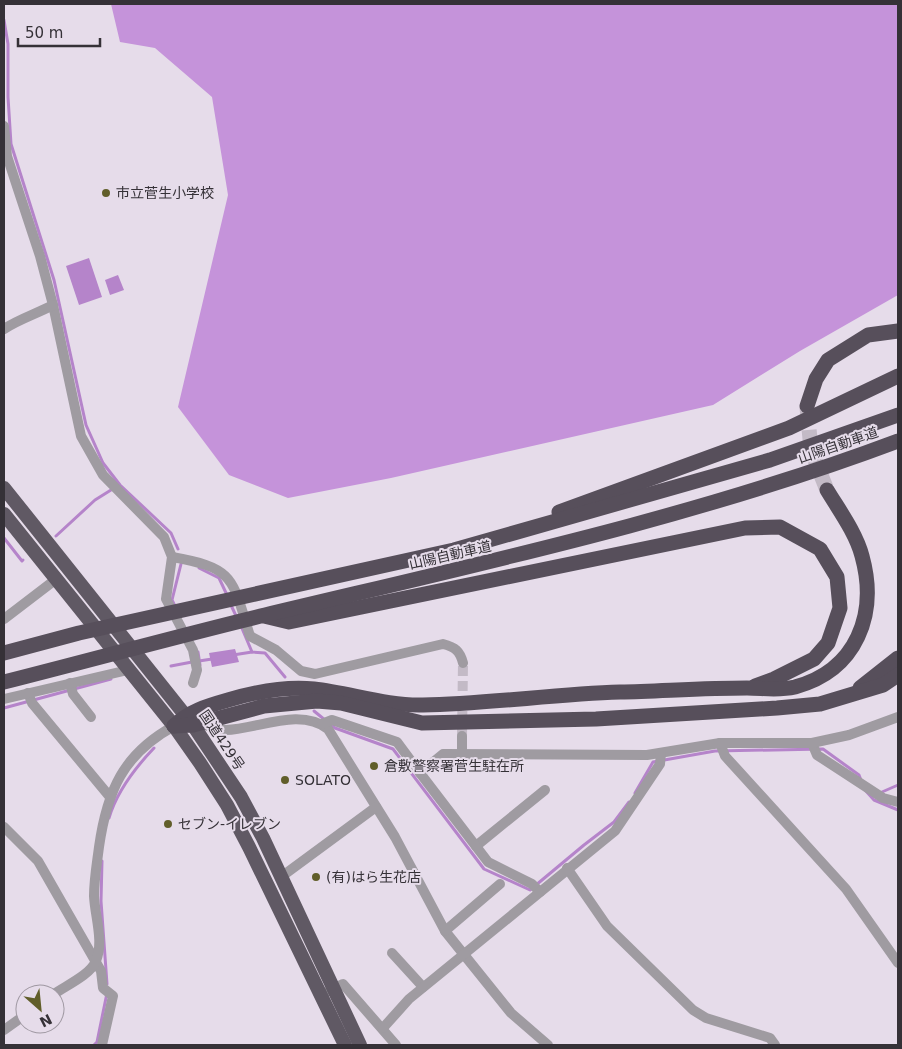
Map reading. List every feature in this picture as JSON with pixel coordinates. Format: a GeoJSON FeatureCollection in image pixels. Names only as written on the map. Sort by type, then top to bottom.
{"type":"FeatureCollection","features":[{"type":"Feature","properties":{"kind":"highway"},"geometry":{"type":"LineString","coordinates":[[807,406],[816,379],[828,360],[868,335],[898,331]]}},
{"type":"Feature","properties":{"kind":"highway"},"geometry":{"type":"LineString","coordinates":[[454,550],[789,428],[898,376]]}},
{"type":"Feature","properties":{"kind":"highway","name":"山陽自動車道"},"geometry":{"type":"LineString","coordinates":[[4,653],[253,594],[454,550],[770,460],[898,415]]}},
{"type":"Feature","properties":{"kind":"highway","name":"山陽自動車道"},"geometry":{"type":"LineString","coordinates":[[4,682],[263,615],[473,566],[602,533],[778,483],[898,441]]}},
{"type":"Feature","properties":{"kind":"highway","name":"国道429号"},"geometry":{"type":"LineString","coordinates":[[4,488],[193,721],[241,797],[281,877],[327,992],[345,1045]]}},
{"type":"Feature","properties":{"kind":"highway"},"geometry":{"type":"LineString","coordinates":[[193,721],[234,698],[259,692],[287,690],[313,689],[421,705],[595,693],[749,688],[775,690],[796,686],[824,675],[846,657],[864,625],[868,584],[862,554],[827,490]]}},
{"type":"Feature","properties":{"kind":"highway","name":"国道429号"},"geometry":{"type":"LineString","coordinates":[[4,514],[55,580],[174,726],[227,805],[327,992],[360,1045]]}},
{"type":"Feature","properties":{"kind":"highway"},"geometry":{"type":"LineString","coordinates":[[263,615],[289,622],[745,528],[780,527],[820,549],[837,577],[840,608],[828,643],[814,659],[774,679],[749,688]]}},
{"type":"Feature","properties":{"kind":"highway"},"geometry":{"type":"LineString","coordinates":[[855,692],[898,658]]}},
{"type":"Feature","properties":{"kind":"highway"},"geometry":{"type":"LineString","coordinates":[[174,726],[288,702],[341,703],[422,723],[596,718],[777,708],[820,704],[883,685],[898,675]]}},
{"type":"Feature","properties":{"kind":"street"},"geometry":{"type":"LineString","coordinates":[[4,126],[5,157],[40,256],[84,442],[103,476],[164,537],[172,557],[166,599],[193,650],[196,662],[193,683]]}},
{"type":"Feature","properties":{"kind":"street"},"geometry":{"type":"LineString","coordinates":[[4,330],[17,320],[32,316],[53,305]]}},
{"type":"Feature","properties":{"kind":"street"},"geometry":{"type":"LineString","coordinates":[[172,557],[216,568],[227,576],[234,585],[250,636],[276,650],[301,671],[315,674],[443,644],[454,647],[461,654],[463,663]]}},
{"type":"Feature","properties":{"kind":"street"},"geometry":{"type":"LineString","coordinates":[[4,618],[55,580]]}},
{"type":"Feature","properties":{"kind":"street"},"geometry":{"type":"LineString","coordinates":[[4,699],[30,698],[71,688],[128,670]]}},
{"type":"Feature","properties":{"kind":"street"},"geometry":{"type":"LineString","coordinates":[[71,688],[91,717]]}},
{"type":"Feature","properties":{"kind":"street"},"geometry":{"type":"LineString","coordinates":[[30,698],[110,797]]}},
{"type":"Feature","properties":{"kind":"street"},"geometry":{"type":"LineString","coordinates":[[420,774],[443,754],[661,758],[721,747],[813,748],[898,717]]}},
{"type":"Feature","properties":{"kind":"street"},"geometry":{"type":"LineString","coordinates":[[193,721],[226,730],[305,718],[397,742],[493,866],[536,888]]}},
{"type":"Feature","properties":{"kind":"street"},"geometry":{"type":"LineString","coordinates":[[325,723],[396,837],[445,931],[511,1013],[548,1045]]}},
{"type":"Feature","properties":{"kind":"street"},"geometry":{"type":"LineString","coordinates":[[65,987],[91,969],[96,961],[99,947],[94,896],[96,872],[102,824],[119,775],[153,737],[174,726]]}},
{"type":"Feature","properties":{"kind":"street"},"geometry":{"type":"LineString","coordinates":[[462,736],[462,754]]}},
{"type":"Feature","properties":{"kind":"street"},"geometry":{"type":"LineString","coordinates":[[721,747],[846,889],[898,964]]}},
{"type":"Feature","properties":{"kind":"street"},"geometry":{"type":"LineString","coordinates":[[813,748],[884,798],[898,802]]}},
{"type":"Feature","properties":{"kind":"street"},"geometry":{"type":"LineString","coordinates":[[383,1028],[409,999],[464,954],[536,888],[567,868],[615,830],[661,758]]}},
{"type":"Feature","properties":{"kind":"street"},"geometry":{"type":"LineString","coordinates":[[476,846],[545,790]]}},
{"type":"Feature","properties":{"kind":"street"},"geometry":{"type":"LineString","coordinates":[[281,877],[376,807]]}},
{"type":"Feature","properties":{"kind":"street"},"geometry":{"type":"LineString","coordinates":[[4,827],[38,861],[96,961],[107,993],[113,996],[102,1045]]}},
{"type":"Feature","properties":{"kind":"street"},"geometry":{"type":"LineString","coordinates":[[567,868],[607,926],[693,1010],[706,1018],[770,1038],[775,1045]]}},
{"type":"Feature","properties":{"kind":"street"},"geometry":{"type":"LineString","coordinates":[[445,931],[500,884]]}},
{"type":"Feature","properties":{"kind":"street"},"geometry":{"type":"LineString","coordinates":[[392,953],[423,987]]}},
{"type":"Feature","properties":{"kind":"street"},"geometry":{"type":"LineString","coordinates":[[327,992],[344,984],[396,1045]]}},
{"type":"Feature","properties":{"kind":"street"},"geometry":{"type":"LineString","coordinates":[[4,1030],[15,1022]]}},
{"type":"Feature","properties":{"kind":"shaded area"},"geometry":{"type":"Polygon","coordinates":[[[111,4],[898,4],[898,295],[800,351],[713,405],[391,478],[288,498],[229,475],[178,407],[228,195],[212,97],[155,48],[120,42],[111,4]]]}},
{"type":"Feature","properties":{"kind":"shaded area"},"geometry":{"type":"Polygon","coordinates":[[[89,258],[102,297],[79,305],[66,266],[89,258]]]}},
{"type":"Feature","properties":{"kind":"shaded area"},"geometry":{"type":"Polygon","coordinates":[[[118,275],[124,290],[110,295],[105,280],[118,275]]]}},
{"type":"Feature","properties":{"kind":"shaded area"},"geometry":{"type":"Polygon","coordinates":[[[235,649],[239,662],[212,667],[209,653],[235,649]]]}},
{"type":"Feature","properties":{"kind":"waterway"},"geometry":{"type":"LineString","coordinates":[[4,20],[8,44],[8,97],[11,144],[54,280],[86,425],[103,463],[120,485],[171,533],[178,549]]}},
{"type":"Feature","properties":{"kind":"waterway"},"geometry":{"type":"LineString","coordinates":[[56,536],[95,500],[111,490]]}},
{"type":"Feature","properties":{"kind":"waterway"},"geometry":{"type":"LineString","coordinates":[[4,538],[23,560]]}},
{"type":"Feature","properties":{"kind":"waterway"},"geometry":{"type":"LineString","coordinates":[[175,606],[172,600],[181,564]]}},
{"type":"Feature","properties":{"kind":"waterway"},"geometry":{"type":"LineString","coordinates":[[199,568],[219,578],[227,595]]}},
{"type":"Feature","properties":{"kind":"waterway"},"geometry":{"type":"LineString","coordinates":[[230,603],[237,618]]}},
{"type":"Feature","properties":{"kind":"waterway"},"geometry":{"type":"LineString","coordinates":[[241,626],[252,652],[265,653],[285,677]]}},
{"type":"Feature","properties":{"kind":"waterway"},"geometry":{"type":"LineString","coordinates":[[198,652],[200,665]]}},
{"type":"Feature","properties":{"kind":"waterway"},"geometry":{"type":"LineString","coordinates":[[233,655],[252,652]]}},
{"type":"Feature","properties":{"kind":"waterway"},"geometry":{"type":"LineString","coordinates":[[199,661],[212,659]]}},
{"type":"Feature","properties":{"kind":"waterway"},"geometry":{"type":"LineString","coordinates":[[171,666],[192,662]]}},
{"type":"Feature","properties":{"kind":"waterway"},"geometry":{"type":"LineString","coordinates":[[4,708],[111,679]]}},
{"type":"Feature","properties":{"kind":"waterway"},"geometry":{"type":"LineString","coordinates":[[314,711],[325,720]]}},
{"type":"Feature","properties":{"kind":"waterway"},"geometry":{"type":"LineString","coordinates":[[330,724],[335,728],[393,749],[484,869],[530,890],[614,822],[629,802]]}},
{"type":"Feature","properties":{"kind":"waterway"},"geometry":{"type":"LineString","coordinates":[[109,818],[112,808],[127,780],[154,748]]}},
{"type":"Feature","properties":{"kind":"waterway"},"geometry":{"type":"LineString","coordinates":[[635,793],[653,762],[715,751],[823,749],[859,775],[861,780]]}},
{"type":"Feature","properties":{"kind":"waterway"},"geometry":{"type":"LineString","coordinates":[[882,792],[898,785]]}},
{"type":"Feature","properties":{"kind":"waterway"},"geometry":{"type":"LineString","coordinates":[[865,790],[874,800],[898,810]]}},
{"type":"Feature","properties":{"kind":"waterway"},"geometry":{"type":"LineString","coordinates":[[102,861],[101,901],[107,984]]}},
{"type":"Feature","properties":{"kind":"waterway"},"geometry":{"type":"LineString","coordinates":[[94,1045],[97,1042],[107,993]]}},
{"type":"Feature","properties":{"kind":"tunnel"},"geometry":{"type":"LineString","coordinates":[[807,407],[811,450],[827,490]]}},
{"type":"Feature","properties":{"kind":"tunnel"},"geometry":{"type":"LineString","coordinates":[[462,736],[463,663]]}},
{"type":"Feature","properties":{"kind":"place","name":"市立菅生小学校"},"geometry":{"type":"Point","coordinates":[106,193]}},
{"type":"Feature","properties":{"kind":"place","name":"倉敷警察署菅生駐在所"},"geometry":{"type":"Point","coordinates":[374,766]}},
{"type":"Feature","properties":{"kind":"place","name":"SOLATO"},"geometry":{"type":"Point","coordinates":[285,780]}},
{"type":"Feature","properties":{"kind":"place","name":"セブン-イレブン"},"geometry":{"type":"Point","coordinates":[168,824]}},
{"type":"Feature","properties":{"kind":"place","name":"(有)はら生花店"},"geometry":{"type":"Point","coordinates":[316,877]}}]}
